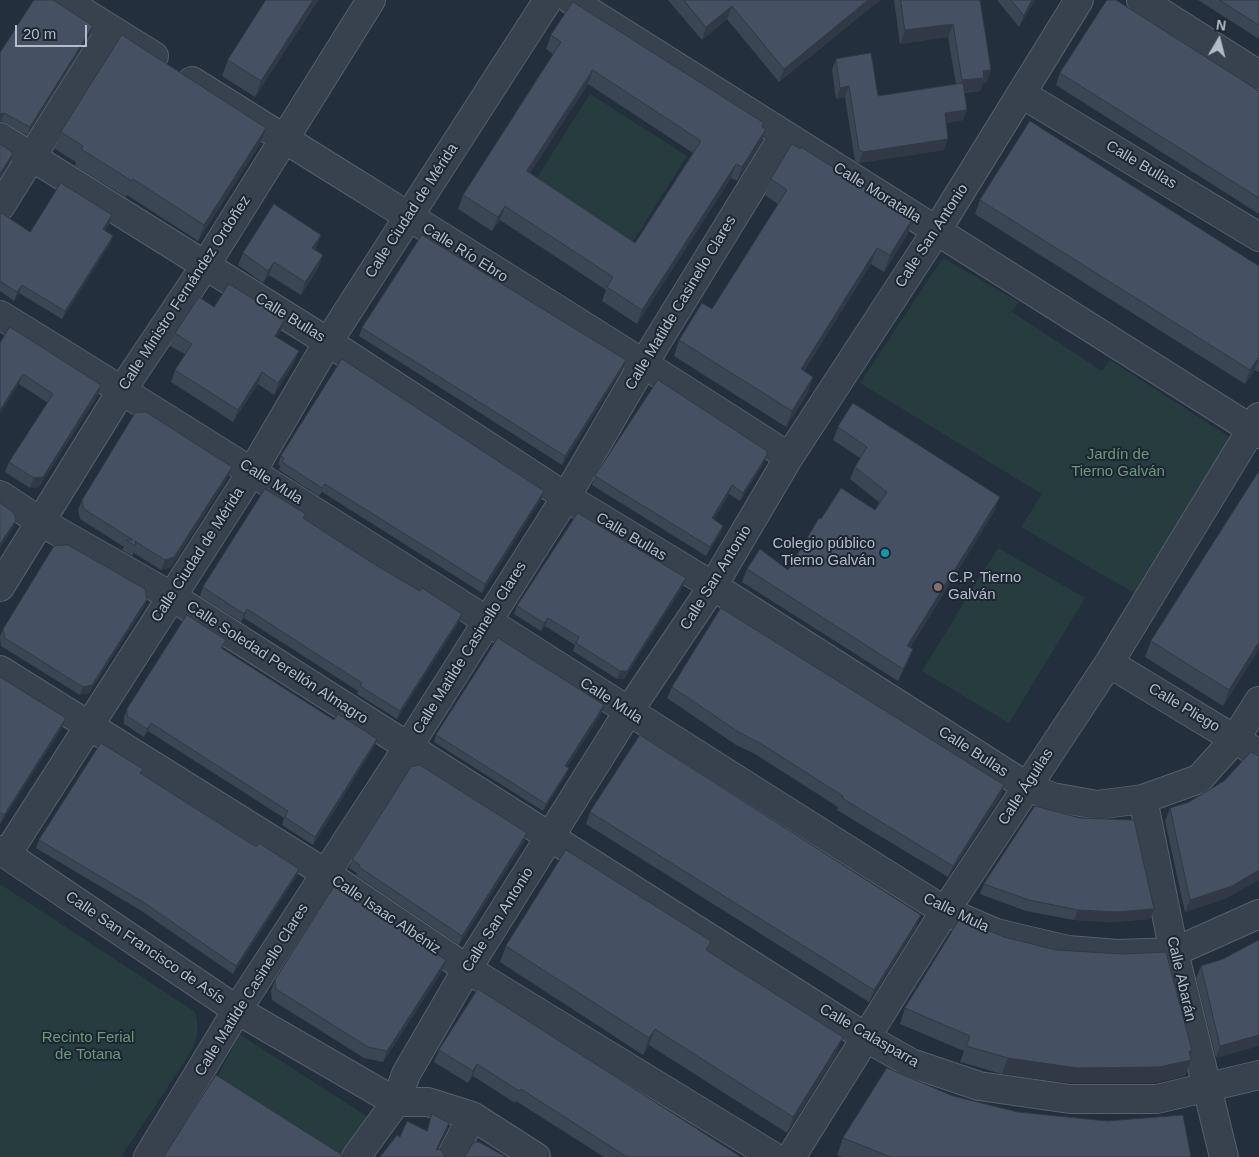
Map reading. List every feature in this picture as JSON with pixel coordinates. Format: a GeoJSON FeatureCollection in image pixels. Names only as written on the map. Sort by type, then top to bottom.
{"type":"FeatureCollection","features":[{"type":"Feature","properties":{"kind":"street","name":"Calle Río Ebro"},"geometry":{"type":"LineString","coordinates":[[64,0],[408,218],[644,363],[790,457]]}},
{"type":"Feature","properties":{"kind":"street","name":"Calle Ministro Fernández Ordoñez"},"geometry":{"type":"LineString","coordinates":[[0,587],[122,390],[205,266],[372,0]]}},
{"type":"Feature","properties":{"kind":"street","name":"Calle Ciudad de Mérida"},"geometry":{"type":"LineString","coordinates":[[3,852],[88,726],[253,470],[328,342],[548,0]]}},
{"type":"Feature","properties":{"kind":"street","name":"Calle Moratalla"},"geometry":{"type":"LineString","coordinates":[[571,0],[784,135],[1257,426]]}},
{"type":"Feature","properties":{"kind":"street","name":"Calle San Antonio"},"geometry":{"type":"LineString","coordinates":[[356,1157],[396,1102],[406,1074],[467,969],[628,712],[713,586],[790,457],[937,230],[1079,0]]}},
{"type":"Feature","properties":{"kind":"street"},"geometry":{"type":"LineString","coordinates":[[1141,0],[1259,75]]}},
{"type":"Feature","properties":{"kind":"street"},"geometry":{"type":"LineString","coordinates":[[0,208],[111,30]]}},
{"type":"Feature","properties":{"kind":"street","name":"Calle Bullas"},"geometry":{"type":"LineString","coordinates":[[1022,94],[1259,237]]}},
{"type":"Feature","properties":{"kind":"street","name":"Calle Matilde Casinello Clares"},"geometry":{"type":"LineString","coordinates":[[148,1157],[237,1010],[408,747],[487,619],[566,497],[644,363],[784,135]]}},
{"type":"Feature","properties":{"kind":"street","name":"Calle Bullas"},"geometry":{"type":"LineString","coordinates":[[0,137],[328,342],[566,497],[713,586],[1026,786],[1052,797],[1097,805],[1143,799],[1199,779],[1235,739],[1259,701]]}},
{"type":"Feature","properties":{"kind":"street","name":"Calle Mula"},"geometry":{"type":"LineString","coordinates":[[0,315],[253,470],[487,619],[628,712],[945,911],[996,933],[1068,950],[1118,954],[1174,952],[1259,914]]}},
{"type":"Feature","properties":{"kind":"street","name":"Calle Águilas"},"geometry":{"type":"LineString","coordinates":[[791,1157],[945,911],[1109,663],[1257,426]]}},
{"type":"Feature","properties":{"kind":"street","name":"Calle Soledad Perellón Almagro"},"geometry":{"type":"LineString","coordinates":[[0,495],[41,522],[171,596],[550,838]]}},
{"type":"Feature","properties":{"kind":"street","name":"Calle Pliego"},"geometry":{"type":"LineString","coordinates":[[1109,663],[1259,754]]}},
{"type":"Feature","properties":{"kind":"street","name":"Calle Isaac Albéniz"},"geometry":{"type":"LineString","coordinates":[[0,670],[325,873],[467,969],[774,1157]]}},
{"type":"Feature","properties":{"kind":"street","name":"Calle Abarán"},"geometry":{"type":"LineString","coordinates":[[1143,799],[1174,952],[1224,1157]]}},
{"type":"Feature","properties":{"kind":"street","name":"Calle Calasparra"},"geometry":{"type":"LineString","coordinates":[[550,838],[865,1037],[911,1063],[979,1086],[1070,1099],[1157,1099],[1259,1075]]}},
{"type":"Feature","properties":{"kind":"street","name":"Calle San Francisco de Asís"},"geometry":{"type":"LineString","coordinates":[[3,852],[237,1010],[396,1102]]}},
{"type":"Feature","properties":{"kind":"street"},"geometry":{"type":"LineString","coordinates":[[396,1102],[428,1102],[472,1116],[536,1157]]}},
{"type":"Feature","properties":{"kind":"street"},"geometry":{"type":"LineString","coordinates":[[451,1157],[472,1116]]}},
{"type":"Feature","properties":{"kind":"green space"},"geometry":{"type":"Polygon","coordinates":[[[590,94],[687,156],[630,246],[533,184],[590,94]]]}},
{"type":"Feature","properties":{"kind":"green space","name":"Jardín de Tierno Galván"},"geometry":{"type":"Polygon","coordinates":[[[943,258],[1019,302],[1012,312],[1102,371],[1110,360],[1231,438],[1134,593],[1021,527],[1042,494],[860,383],[943,258]]]}},
{"type":"Feature","properties":{"kind":"green space"},"geometry":{"type":"Polygon","coordinates":[[[998,548],[1085,598],[1009,723],[922,671],[998,548]]]}},
{"type":"Feature","properties":{"kind":"green space","name":"Recinto Ferial de Totana"},"geometry":{"type":"Polygon","coordinates":[[[0,884],[195,1012],[197,1032],[191,1052],[121,1157],[0,1157],[0,884]]]}},
{"type":"Feature","properties":{"kind":"green space"},"geometry":{"type":"Polygon","coordinates":[[[239,1034],[368,1117],[343,1157],[216,1080],[239,1034]]]}},
{"type":"Feature","properties":{"kind":"building"},"geometry":{"type":"Polygon","coordinates":[[[34,0],[53,0],[93,26],[30,127],[4,113],[0,114],[0,53],[34,0]]]}},
{"type":"Feature","properties":{"kind":"building"},"geometry":{"type":"Polygon","coordinates":[[[266,0],[313,0],[261,81],[228,60],[266,0]]]}},
{"type":"Feature","properties":{"kind":"building"},"geometry":{"type":"Polygon","coordinates":[[[684,0],[868,0],[784,69],[732,6],[706,27],[684,0]]]}},
{"type":"Feature","properties":{"kind":"building"},"geometry":{"type":"Polygon","coordinates":[[[901,0],[980,0],[991,70],[983,71],[984,78],[962,80],[953,24],[905,30],[901,0]]]}},
{"type":"Feature","properties":{"kind":"building"},"geometry":{"type":"Polygon","coordinates":[[[1011,0],[1032,0],[1024,15],[1011,0]]]}},
{"type":"Feature","properties":{"kind":"building"},"geometry":{"type":"Polygon","coordinates":[[[1107,0],[1116,0],[1259,91],[1259,198],[1060,73],[1107,0]]]}},
{"type":"Feature","properties":{"kind":"building"},"geometry":{"type":"Polygon","coordinates":[[[1220,0],[1259,0],[1259,25],[1220,0]]]}},
{"type":"Feature","properties":{"kind":"building"},"geometry":{"type":"Polygon","coordinates":[[[573,2],[764,123],[762,127],[766,129],[742,167],[736,164],[642,310],[607,287],[613,277],[505,206],[498,217],[463,195],[561,42],[551,35],[573,2]],[[593,70],[527,171],[635,243],[701,141],[593,70]]]}},
{"type":"Feature","properties":{"kind":"building"},"geometry":{"type":"Polygon","coordinates":[[[122,35],[266,128],[204,225],[133,179],[132,181],[81,149],[83,146],[61,132],[122,35]]]}},
{"type":"Feature","properties":{"kind":"building"},"geometry":{"type":"Polygon","coordinates":[[[871,53],[878,96],[963,83],[967,110],[945,113],[948,139],[863,152],[859,150],[849,86],[840,88],[836,59],[871,53]]]}},
{"type":"Feature","properties":{"kind":"building"},"geometry":{"type":"Polygon","coordinates":[[[1030,121],[1259,266],[1259,357],[1250,370],[980,200],[1030,121]]]}},
{"type":"Feature","properties":{"kind":"building"},"geometry":{"type":"Polygon","coordinates":[[[0,144],[13,153],[0,174],[0,144]]]}},
{"type":"Feature","properties":{"kind":"building"},"geometry":{"type":"Polygon","coordinates":[[[792,144],[800,149],[801,147],[913,218],[890,255],[877,248],[801,369],[813,377],[792,411],[679,340],[702,303],[712,309],[787,190],[771,179],[792,144]]]}},
{"type":"Feature","properties":{"kind":"building"},"geometry":{"type":"Polygon","coordinates":[[[61,183],[112,215],[103,229],[113,236],[65,311],[22,285],[17,292],[0,281],[0,213],[30,232],[61,183]]]}},
{"type":"Feature","properties":{"kind":"building"},"geometry":{"type":"Polygon","coordinates":[[[274,204],[321,235],[312,248],[323,255],[305,282],[274,262],[268,271],[243,253],[274,204]]]}},
{"type":"Feature","properties":{"kind":"building"},"geometry":{"type":"Polygon","coordinates":[[[422,235],[626,360],[565,456],[362,328],[422,235]]]}},
{"type":"Feature","properties":{"kind":"building"},"geometry":{"type":"Polygon","coordinates":[[[229,284],[285,319],[275,336],[299,351],[278,383],[262,372],[238,410],[175,370],[192,344],[175,333],[199,297],[214,307],[229,284]]]}},
{"type":"Feature","properties":{"kind":"building"},"geometry":{"type":"Polygon","coordinates":[[[10,327],[101,385],[43,477],[34,478],[9,462],[53,394],[23,374],[0,410],[0,343],[10,327]]]}},
{"type":"Feature","properties":{"kind":"building"},"geometry":{"type":"Polygon","coordinates":[[[342,359],[544,491],[485,584],[325,484],[322,488],[282,462],[284,458],[281,456],[342,359]]]}},
{"type":"Feature","properties":{"kind":"building"},"geometry":{"type":"Polygon","coordinates":[[[658,380],[767,451],[767,455],[743,493],[732,485],[712,518],[723,526],[710,547],[595,476],[658,380]]]}},
{"type":"Feature","properties":{"kind":"building","name":"Colegio público Tierno Galván"},"geometry":{"type":"Polygon","coordinates":[[[853,403],[1000,497],[907,646],[913,649],[903,669],[747,569],[760,549],[788,570],[819,518],[821,519],[841,488],[875,510],[887,492],[855,467],[867,447],[838,427],[853,403]]]}},
{"type":"Feature","properties":{"kind":"building"},"geometry":{"type":"Polygon","coordinates":[[[146,412],[232,467],[174,557],[165,560],[135,541],[136,546],[126,540],[133,540],[84,509],[82,500],[135,413],[146,412]]]}},
{"type":"Feature","properties":{"kind":"building"},"geometry":{"type":"Polygon","coordinates":[[[1259,471],[1259,642],[1229,690],[1151,641],[1259,471]]]}},
{"type":"Feature","properties":{"kind":"building"},"geometry":{"type":"Polygon","coordinates":[[[265,489],[306,514],[303,518],[377,566],[420,591],[422,588],[462,614],[400,711],[360,686],[362,683],[247,609],[244,614],[203,587],[265,489]]]}},
{"type":"Feature","properties":{"kind":"building"},"geometry":{"type":"Polygon","coordinates":[[[0,503],[14,513],[16,520],[0,544],[0,503]]]}},
{"type":"Feature","properties":{"kind":"building"},"geometry":{"type":"Polygon","coordinates":[[[578,513],[686,578],[627,671],[620,671],[576,643],[579,637],[548,618],[544,623],[517,606],[578,513]]]}},
{"type":"Feature","properties":{"kind":"building"},"geometry":{"type":"Polygon","coordinates":[[[68,545],[145,589],[147,599],[92,685],[83,687],[5,638],[3,629],[54,546],[68,545]]]}},
{"type":"Feature","properties":{"kind":"building"},"geometry":{"type":"Polygon","coordinates":[[[721,608],[1004,785],[953,866],[842,798],[843,796],[760,743],[740,733],[672,687],[721,608]]]}},
{"type":"Feature","properties":{"kind":"building"},"geometry":{"type":"Polygon","coordinates":[[[187,615],[226,640],[221,648],[334,720],[338,714],[377,739],[315,837],[285,817],[288,811],[151,723],[147,729],[127,716],[127,709],[187,615]]]}},
{"type":"Feature","properties":{"kind":"building"},"geometry":{"type":"Polygon","coordinates":[[[498,638],[604,705],[565,766],[569,768],[546,804],[436,735],[498,638]]]}},
{"type":"Feature","properties":{"kind":"building"},"geometry":{"type":"Polygon","coordinates":[[[0,677],[66,718],[4,815],[0,812],[0,677]]]}},
{"type":"Feature","properties":{"kind":"building"},"geometry":{"type":"Polygon","coordinates":[[[640,735],[921,915],[874,990],[590,812],[640,735]]]}},
{"type":"Feature","properties":{"kind":"building"},"geometry":{"type":"Polygon","coordinates":[[[101,743],[143,769],[140,773],[256,847],[259,843],[299,869],[236,966],[143,902],[39,840],[101,743]]]}},
{"type":"Feature","properties":{"kind":"building"},"geometry":{"type":"Polygon","coordinates":[[[1251,752],[1259,756],[1259,870],[1232,886],[1190,900],[1170,808],[1189,802],[1224,781],[1251,752]]]}},
{"type":"Feature","properties":{"kind":"building"},"geometry":{"type":"Polygon","coordinates":[[[420,765],[527,833],[462,936],[359,867],[360,865],[352,860],[411,767],[420,765]]]}},
{"type":"Feature","properties":{"kind":"building"},"geometry":{"type":"Polygon","coordinates":[[[1035,806],[1080,818],[1134,820],[1154,909],[1117,912],[1078,910],[1029,900],[984,884],[1035,806]]]}},
{"type":"Feature","properties":{"kind":"building"},"geometry":{"type":"Polygon","coordinates":[[[566,850],[711,941],[706,950],[843,1037],[793,1117],[655,1029],[649,1038],[506,946],[566,850]]]}},
{"type":"Feature","properties":{"kind":"building"},"geometry":{"type":"Polygon","coordinates":[[[334,887],[343,891],[446,960],[387,1051],[368,1047],[276,989],[275,980],[334,887]]]}},
{"type":"Feature","properties":{"kind":"building"},"geometry":{"type":"Polygon","coordinates":[[[960,919],[1004,937],[1056,950],[1123,954],[1166,952],[1192,1051],[1189,1051],[1191,1060],[1159,1067],[1077,1068],[1008,1058],[966,1046],[970,1036],[905,1008],[960,919]]]}},
{"type":"Feature","properties":{"kind":"building"},"geometry":{"type":"Polygon","coordinates":[[[1259,940],[1259,1035],[1220,1046],[1201,966],[1223,959],[1259,940]]]}},
{"type":"Feature","properties":{"kind":"building"},"geometry":{"type":"Polygon","coordinates":[[[478,989],[741,1157],[627,1157],[521,1089],[519,1091],[477,1064],[473,1071],[439,1050],[478,989]]]}},
{"type":"Feature","properties":{"kind":"building"},"geometry":{"type":"Polygon","coordinates":[[[887,1068],[953,1096],[1018,1112],[1107,1121],[1183,1115],[1191,1157],[891,1157],[843,1138],[887,1068]]]}},
{"type":"Feature","properties":{"kind":"building"},"geometry":{"type":"Polygon","coordinates":[[[216,1075],[345,1157],[164,1157],[216,1075]]]}},
{"type":"Feature","properties":{"kind":"building"},"geometry":{"type":"Polygon","coordinates":[[[432,1114],[449,1123],[436,1150],[440,1149],[445,1157],[380,1157],[397,1135],[400,1137],[407,1121],[427,1131],[432,1114]]]}},
{"type":"Feature","properties":{"kind":"building"},"geometry":{"type":"Polygon","coordinates":[[[474,1142],[479,1142],[506,1157],[465,1157],[474,1142]]]}},
{"type":"Feature","properties":{"kind":"place","name":"Colegio público Tierno Galván"},"geometry":{"type":"Point","coordinates":[885,553]}},
{"type":"Feature","properties":{"kind":"place","name":"C.P. Tierno Galván"},"geometry":{"type":"Point","coordinates":[938,587]}}]}
